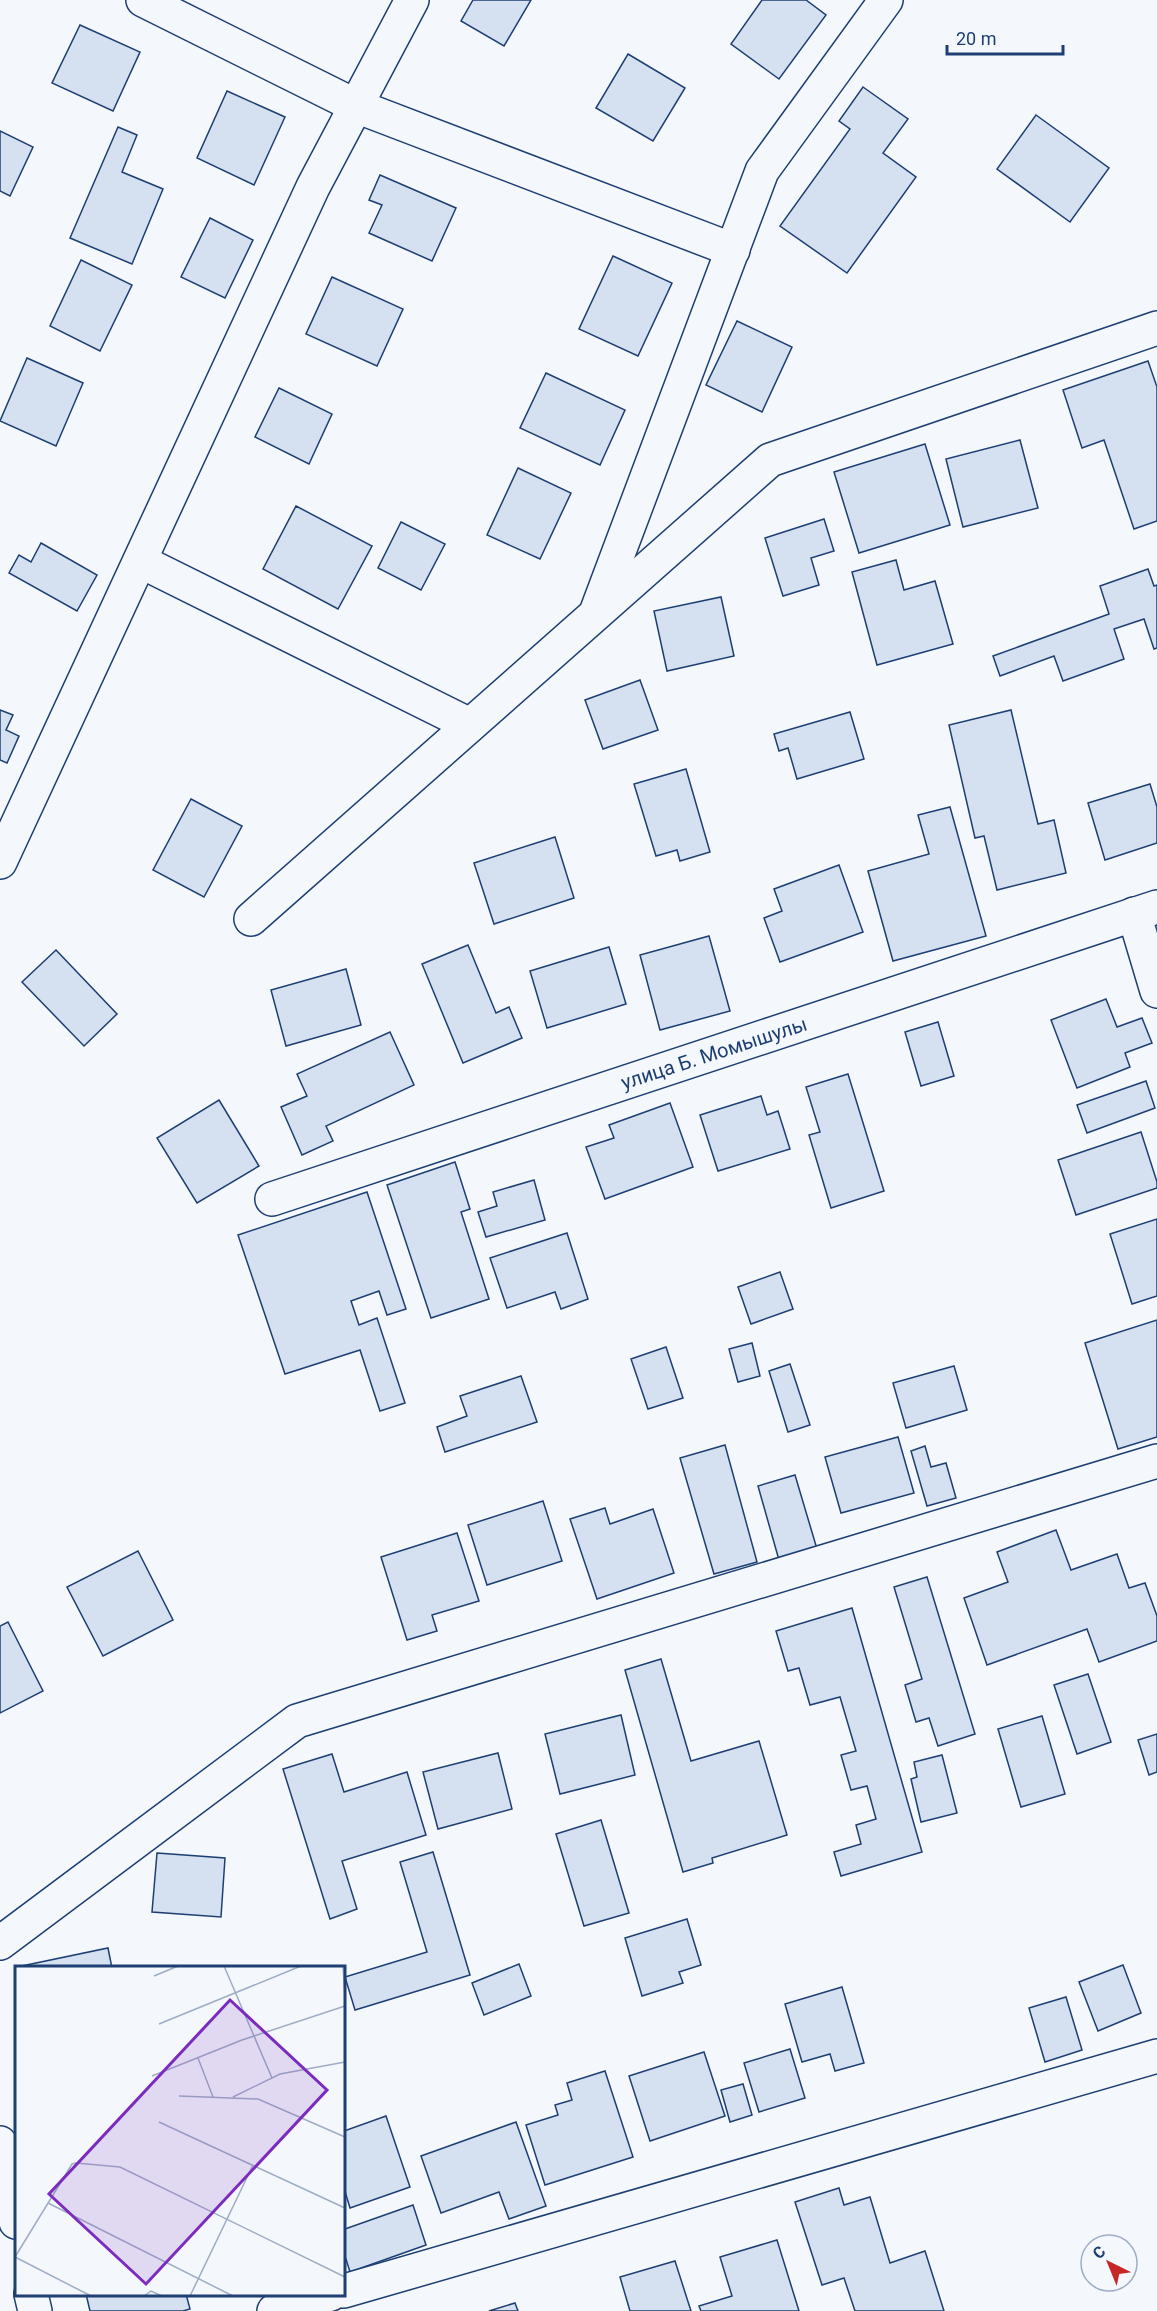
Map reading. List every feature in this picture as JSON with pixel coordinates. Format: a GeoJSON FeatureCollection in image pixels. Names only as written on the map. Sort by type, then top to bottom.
{"type":"FeatureCollection","features":[{"type":"Feature","properties":{"kind":"street"},"geometry":{"type":"LineString","coordinates":[[143,0],[356,105],[732,250]]}},
{"type":"Feature","properties":{"kind":"street"},"geometry":{"type":"LineString","coordinates":[[0,862],[313,187],[412,0]]}},
{"type":"Feature","properties":{"kind":"street"},"geometry":{"type":"LineString","coordinates":[[595,614],[762,171],[886,0]]}},
{"type":"Feature","properties":{"kind":"street"},"geometry":{"type":"LineString","coordinates":[[250,919],[770,460],[1157,328]]}},
{"type":"Feature","properties":{"kind":"street"},"geometry":{"type":"LineString","coordinates":[[140,561],[470,725]]}},
{"type":"Feature","properties":{"kind":"street"},"geometry":{"type":"LineString","coordinates":[[1146,911],[1157,991]]}},
{"type":"Feature","properties":{"kind":"street","name":"улица Б. Момышулы"},"geometry":{"type":"LineString","coordinates":[[272,1199],[1146,911]]}},
{"type":"Feature","properties":{"kind":"street"},"geometry":{"type":"LineString","coordinates":[[0,1943],[297,1721],[1157,1461]]}},
{"type":"Feature","properties":{"kind":"street"},"geometry":{"type":"LineString","coordinates":[[345,2291],[1157,2056]]}},
{"type":"Feature","properties":{"kind":"street"},"geometry":{"type":"LineString","coordinates":[[0,2143],[15,2217]]}},
{"type":"Feature","properties":{"kind":"street"},"geometry":{"type":"LineString","coordinates":[[32,2296],[35,2311]]}},
{"type":"Feature","properties":{"kind":"street"},"geometry":{"type":"LineString","coordinates":[[274,2311],[327,2296]]}},
{"type":"Feature","properties":{"kind":"building"},"geometry":{"type":"Polygon","coordinates":[[[473,0],[531,0],[504,46],[461,21],[473,0]]]}},
{"type":"Feature","properties":{"kind":"building"},"geometry":{"type":"Polygon","coordinates":[[[762,0],[806,0],[826,15],[779,79],[731,44],[762,0]]]}},
{"type":"Feature","properties":{"kind":"building"},"geometry":{"type":"Polygon","coordinates":[[[80,25],[140,52],[113,111],[52,83],[80,25]]]}},
{"type":"Feature","properties":{"kind":"building"},"geometry":{"type":"Polygon","coordinates":[[[628,54],[685,88],[653,141],[596,108],[628,54]]]}},
{"type":"Feature","properties":{"kind":"building"},"geometry":{"type":"Polygon","coordinates":[[[863,87],[908,119],[883,153],[916,177],[847,273],[780,226],[850,129],[839,121],[863,87]]]}},
{"type":"Feature","properties":{"kind":"building"},"geometry":{"type":"Polygon","coordinates":[[[227,91],[285,117],[254,185],[197,158],[227,91]]]}},
{"type":"Feature","properties":{"kind":"building"},"geometry":{"type":"Polygon","coordinates":[[[1036,115],[1109,168],[1070,222],[997,169],[1036,115]]]}},
{"type":"Feature","properties":{"kind":"building"},"geometry":{"type":"Polygon","coordinates":[[[118,127],[137,135],[122,172],[163,189],[132,264],[70,238],[118,127]]]}},
{"type":"Feature","properties":{"kind":"building"},"geometry":{"type":"Polygon","coordinates":[[[0,131],[33,147],[10,196],[0,191],[0,131]]]}},
{"type":"Feature","properties":{"kind":"building"},"geometry":{"type":"Polygon","coordinates":[[[380,175],[456,208],[432,261],[369,233],[382,205],[369,200],[380,175]]]}},
{"type":"Feature","properties":{"kind":"building"},"geometry":{"type":"Polygon","coordinates":[[[210,218],[253,240],[225,298],[181,277],[210,218]]]}},
{"type":"Feature","properties":{"kind":"building"},"geometry":{"type":"Polygon","coordinates":[[[613,256],[672,283],[638,356],[579,329],[613,256]]]}},
{"type":"Feature","properties":{"kind":"building"},"geometry":{"type":"Polygon","coordinates":[[[81,260],[132,285],[100,351],[50,326],[81,260]]]}},
{"type":"Feature","properties":{"kind":"building"},"geometry":{"type":"Polygon","coordinates":[[[332,277],[403,309],[377,366],[306,334],[332,277]]]}},
{"type":"Feature","properties":{"kind":"building"},"geometry":{"type":"Polygon","coordinates":[[[737,321],[792,347],[762,412],[706,385],[737,321]]]}},
{"type":"Feature","properties":{"kind":"building"},"geometry":{"type":"Polygon","coordinates":[[[27,358],[83,383],[56,446],[0,421],[27,358]]]}},
{"type":"Feature","properties":{"kind":"building"},"geometry":{"type":"Polygon","coordinates":[[[1148,361],[1157,387],[1157,521],[1134,529],[1104,440],[1082,448],[1063,390],[1148,361]]]}},
{"type":"Feature","properties":{"kind":"building"},"geometry":{"type":"Polygon","coordinates":[[[546,373],[625,410],[600,465],[520,428],[546,373]]]}},
{"type":"Feature","properties":{"kind":"building"},"geometry":{"type":"Polygon","coordinates":[[[279,388],[332,414],[309,464],[255,437],[279,388]]]}},
{"type":"Feature","properties":{"kind":"building"},"geometry":{"type":"Polygon","coordinates":[[[1020,440],[1038,508],[963,527],[946,459],[1020,440]]]}},
{"type":"Feature","properties":{"kind":"building"},"geometry":{"type":"Polygon","coordinates":[[[925,444],[950,525],[859,553],[834,472],[925,444]]]}},
{"type":"Feature","properties":{"kind":"building"},"geometry":{"type":"Polygon","coordinates":[[[518,468],[571,493],[540,559],[487,535],[518,468]]]}},
{"type":"Feature","properties":{"kind":"building"},"geometry":{"type":"Polygon","coordinates":[[[296,506],[372,546],[338,609],[263,569],[296,506]]]}},
{"type":"Feature","properties":{"kind":"building"},"geometry":{"type":"Polygon","coordinates":[[[824,519],[834,551],[811,558],[819,585],[783,596],[765,538],[824,519]]]}},
{"type":"Feature","properties":{"kind":"building"},"geometry":{"type":"Polygon","coordinates":[[[401,522],[445,544],[421,590],[378,568],[401,522]]]}},
{"type":"Feature","properties":{"kind":"building"},"geometry":{"type":"Polygon","coordinates":[[[41,543],[97,575],[77,611],[9,573],[19,555],[31,562],[41,543]]]}},
{"type":"Feature","properties":{"kind":"building"},"geometry":{"type":"Polygon","coordinates":[[[896,560],[904,590],[935,581],[953,644],[877,665],[852,572],[896,560]]]}},
{"type":"Feature","properties":{"kind":"building"},"geometry":{"type":"Polygon","coordinates":[[[1148,569],[1154,586],[1157,585],[1157,648],[1154,649],[1144,619],[1114,629],[1124,659],[1063,681],[1054,656],[1000,676],[993,656],[1109,614],[1100,586],[1148,569]]]}},
{"type":"Feature","properties":{"kind":"building"},"geometry":{"type":"Polygon","coordinates":[[[721,597],[734,656],[667,671],[654,611],[721,597]]]}},
{"type":"Feature","properties":{"kind":"building"},"geometry":{"type":"Polygon","coordinates":[[[640,680],[658,730],[603,749],[585,700],[640,680]]]}},
{"type":"Feature","properties":{"kind":"building"},"geometry":{"type":"Polygon","coordinates":[[[0,710],[13,715],[6,730],[19,736],[7,763],[0,760],[0,710]]]}},
{"type":"Feature","properties":{"kind":"building"},"geometry":{"type":"Polygon","coordinates":[[[1011,710],[1038,824],[1054,820],[1066,873],[997,890],[984,836],[975,838],[949,725],[1011,710]]]}},
{"type":"Feature","properties":{"kind":"building"},"geometry":{"type":"Polygon","coordinates":[[[850,712],[864,759],[797,779],[788,748],[779,751],[774,734],[850,712]]]}},
{"type":"Feature","properties":{"kind":"building"},"geometry":{"type":"Polygon","coordinates":[[[686,769],[710,852],[680,861],[677,850],[656,856],[634,784],[686,769]]]}},
{"type":"Feature","properties":{"kind":"building"},"geometry":{"type":"Polygon","coordinates":[[[1150,784],[1157,807],[1157,843],[1105,860],[1088,803],[1150,784]]]}},
{"type":"Feature","properties":{"kind":"building"},"geometry":{"type":"Polygon","coordinates":[[[191,799],[242,826],[204,897],[153,870],[191,799]]]}},
{"type":"Feature","properties":{"kind":"building"},"geometry":{"type":"Polygon","coordinates":[[[950,807],[986,936],[893,961],[868,871],[929,854],[918,815],[950,807]]]}},
{"type":"Feature","properties":{"kind":"building"},"geometry":{"type":"Polygon","coordinates":[[[555,837],[574,898],[494,924],[474,863],[555,837]]]}},
{"type":"Feature","properties":{"kind":"building"},"geometry":{"type":"Polygon","coordinates":[[[839,865],[863,932],[780,962],[764,918],[782,911],[774,889],[839,865]]]}},
{"type":"Feature","properties":{"kind":"building"},"geometry":{"type":"Polygon","coordinates":[[[709,936],[730,1011],[660,1030],[640,955],[709,936]]]}},
{"type":"Feature","properties":{"kind":"building"},"geometry":{"type":"Polygon","coordinates":[[[468,945],[496,1013],[509,1007],[522,1038],[463,1063],[422,964],[468,945]]]}},
{"type":"Feature","properties":{"kind":"building"},"geometry":{"type":"Polygon","coordinates":[[[609,947],[626,1004],[547,1028],[530,971],[609,947]]]}},
{"type":"Feature","properties":{"kind":"building"},"geometry":{"type":"Polygon","coordinates":[[[56,950],[117,1014],[84,1046],[22,982],[56,950]]]}},
{"type":"Feature","properties":{"kind":"building"},"geometry":{"type":"Polygon","coordinates":[[[346,969],[361,1025],[286,1046],[271,990],[346,969]]]}},
{"type":"Feature","properties":{"kind":"building"},"geometry":{"type":"Polygon","coordinates":[[[1106,999],[1117,1027],[1142,1018],[1152,1043],[1125,1053],[1130,1067],[1077,1088],[1051,1020],[1106,999]]]}},
{"type":"Feature","properties":{"kind":"building"},"geometry":{"type":"Polygon","coordinates":[[[938,1022],[954,1076],[921,1086],[905,1032],[938,1022]]]}},
{"type":"Feature","properties":{"kind":"building"},"geometry":{"type":"Polygon","coordinates":[[[390,1032],[414,1085],[326,1126],[333,1141],[302,1155],[281,1107],[307,1096],[297,1074],[390,1032]]]}},
{"type":"Feature","properties":{"kind":"building"},"geometry":{"type":"Polygon","coordinates":[[[848,1074],[884,1191],[831,1208],[809,1135],[820,1132],[806,1087],[848,1074]]]}},
{"type":"Feature","properties":{"kind":"building"},"geometry":{"type":"Polygon","coordinates":[[[1146,1081],[1155,1108],[1087,1133],[1077,1105],[1146,1081]]]}},
{"type":"Feature","properties":{"kind":"building"},"geometry":{"type":"Polygon","coordinates":[[[761,1096],[767,1115],[778,1111],[790,1149],[718,1171],[700,1115],[761,1096]]]}},
{"type":"Feature","properties":{"kind":"building"},"geometry":{"type":"Polygon","coordinates":[[[219,1100],[259,1166],[197,1203],[157,1138],[219,1100]]]}},
{"type":"Feature","properties":{"kind":"building"},"geometry":{"type":"Polygon","coordinates":[[[670,1103],[693,1167],[605,1199],[586,1147],[614,1138],[609,1125],[670,1103]]]}},
{"type":"Feature","properties":{"kind":"building"},"geometry":{"type":"Polygon","coordinates":[[[1141,1132],[1157,1188],[1076,1215],[1058,1160],[1141,1132]]]}},
{"type":"Feature","properties":{"kind":"building"},"geometry":{"type":"Polygon","coordinates":[[[455,1162],[470,1209],[461,1212],[489,1299],[431,1318],[387,1185],[455,1162]]]}},
{"type":"Feature","properties":{"kind":"building"},"geometry":{"type":"Polygon","coordinates":[[[534,1180],[545,1220],[486,1237],[478,1212],[497,1206],[493,1192],[534,1180]]]}},
{"type":"Feature","properties":{"kind":"building"},"geometry":{"type":"Polygon","coordinates":[[[367,1192],[406,1309],[387,1315],[379,1291],[351,1301],[359,1325],[377,1318],[405,1403],[380,1411],[360,1350],[285,1374],[238,1235],[367,1192]]]}},
{"type":"Feature","properties":{"kind":"building"},"geometry":{"type":"Polygon","coordinates":[[[1157,1219],[1157,1296],[1132,1304],[1110,1234],[1157,1219]]]}},
{"type":"Feature","properties":{"kind":"building"},"geometry":{"type":"Polygon","coordinates":[[[567,1233],[588,1299],[561,1309],[555,1292],[507,1308],[490,1258],[567,1233]]]}},
{"type":"Feature","properties":{"kind":"building"},"geometry":{"type":"Polygon","coordinates":[[[780,1272],[793,1309],[751,1324],[738,1287],[780,1272]]]}},
{"type":"Feature","properties":{"kind":"building"},"geometry":{"type":"Polygon","coordinates":[[[1157,1320],[1157,1437],[1118,1449],[1085,1343],[1157,1320]]]}},
{"type":"Feature","properties":{"kind":"building"},"geometry":{"type":"Polygon","coordinates":[[[752,1343],[760,1376],[738,1382],[729,1349],[752,1343]]]}},
{"type":"Feature","properties":{"kind":"building"},"geometry":{"type":"Polygon","coordinates":[[[666,1347],[683,1398],[648,1409],[631,1359],[666,1347]]]}},
{"type":"Feature","properties":{"kind":"building"},"geometry":{"type":"Polygon","coordinates":[[[790,1364],[810,1425],[788,1432],[769,1371],[790,1364]]]}},
{"type":"Feature","properties":{"kind":"building"},"geometry":{"type":"Polygon","coordinates":[[[954,1366],[967,1410],[906,1428],[893,1383],[954,1366]]]}},
{"type":"Feature","properties":{"kind":"building"},"geometry":{"type":"Polygon","coordinates":[[[521,1376],[537,1422],[445,1452],[437,1427],[467,1416],[460,1396],[521,1376]]]}},
{"type":"Feature","properties":{"kind":"building"},"geometry":{"type":"Polygon","coordinates":[[[898,1437],[914,1493],[841,1513],[825,1457],[898,1437]]]}},
{"type":"Feature","properties":{"kind":"building"},"geometry":{"type":"Polygon","coordinates":[[[725,1445],[757,1562],[714,1574],[680,1458],[725,1445]]]}},
{"type":"Feature","properties":{"kind":"building"},"geometry":{"type":"Polygon","coordinates":[[[925,1446],[931,1467],[946,1463],[956,1498],[927,1506],[911,1451],[925,1446]]]}},
{"type":"Feature","properties":{"kind":"building"},"geometry":{"type":"Polygon","coordinates":[[[795,1475],[817,1549],[779,1560],[758,1486],[795,1475]]]}},
{"type":"Feature","properties":{"kind":"building"},"geometry":{"type":"Polygon","coordinates":[[[543,1501],[562,1561],[487,1585],[468,1525],[543,1501]]]}},
{"type":"Feature","properties":{"kind":"building"},"geometry":{"type":"Polygon","coordinates":[[[605,1508],[610,1524],[653,1509],[674,1573],[597,1599],[570,1519],[605,1508]]]}},
{"type":"Feature","properties":{"kind":"building"},"geometry":{"type":"Polygon","coordinates":[[[1056,1530],[1071,1570],[1117,1554],[1129,1588],[1145,1583],[1157,1616],[1157,1641],[1099,1662],[1087,1629],[987,1665],[964,1598],[1008,1582],[997,1552],[1056,1530]]]}},
{"type":"Feature","properties":{"kind":"building"},"geometry":{"type":"Polygon","coordinates":[[[457,1533],[479,1601],[432,1615],[437,1631],[407,1640],[381,1557],[457,1533]]]}},
{"type":"Feature","properties":{"kind":"building"},"geometry":{"type":"Polygon","coordinates":[[[138,1551],[173,1620],[103,1656],[67,1587],[138,1551]]]}},
{"type":"Feature","properties":{"kind":"building"},"geometry":{"type":"Polygon","coordinates":[[[927,1577],[975,1734],[938,1746],[929,1718],[916,1722],[905,1685],[922,1679],[894,1587],[927,1577]]]}},
{"type":"Feature","properties":{"kind":"building"},"geometry":{"type":"Polygon","coordinates":[[[852,1608],[922,1852],[841,1876],[834,1852],[861,1844],[856,1825],[876,1819],[867,1786],[851,1790],[841,1755],[856,1751],[840,1697],[810,1705],[799,1668],[788,1671],[776,1631],[852,1608]]]}},
{"type":"Feature","properties":{"kind":"building"},"geometry":{"type":"Polygon","coordinates":[[[8,1622],[43,1691],[0,1713],[0,1626],[8,1622]]]}},
{"type":"Feature","properties":{"kind":"building"},"geometry":{"type":"Polygon","coordinates":[[[661,1659],[691,1761],[759,1741],[787,1835],[712,1858],[713,1863],[683,1872],[625,1670],[661,1659]]]}},
{"type":"Feature","properties":{"kind":"building"},"geometry":{"type":"Polygon","coordinates":[[[1088,1674],[1111,1742],[1077,1754],[1054,1685],[1088,1674]]]}},
{"type":"Feature","properties":{"kind":"building"},"geometry":{"type":"Polygon","coordinates":[[[621,1715],[635,1775],[560,1794],[545,1734],[621,1715]]]}},
{"type":"Feature","properties":{"kind":"building"},"geometry":{"type":"Polygon","coordinates":[[[1042,1716],[1065,1794],[1021,1807],[998,1729],[1042,1716]]]}},
{"type":"Feature","properties":{"kind":"building"},"geometry":{"type":"Polygon","coordinates":[[[1157,1734],[1157,1772],[1149,1775],[1138,1740],[1157,1734]]]}},
{"type":"Feature","properties":{"kind":"building"},"geometry":{"type":"Polygon","coordinates":[[[498,1753],[512,1809],[438,1829],[423,1772],[498,1753]]]}},
{"type":"Feature","properties":{"kind":"building"},"geometry":{"type":"Polygon","coordinates":[[[332,1754],[344,1792],[407,1772],[426,1835],[342,1861],[357,1909],[330,1919],[283,1769],[332,1754]]]}},
{"type":"Feature","properties":{"kind":"building"},"geometry":{"type":"Polygon","coordinates":[[[942,1755],[957,1813],[921,1822],[911,1779],[917,1777],[914,1762],[942,1755]]]}},
{"type":"Feature","properties":{"kind":"building"},"geometry":{"type":"Polygon","coordinates":[[[601,1820],[629,1913],[584,1926],[556,1834],[601,1820]]]}},
{"type":"Feature","properties":{"kind":"building"},"geometry":{"type":"Polygon","coordinates":[[[433,1852],[470,1975],[355,2010],[345,1977],[427,1952],[400,1862],[433,1852]]]}},
{"type":"Feature","properties":{"kind":"building"},"geometry":{"type":"Polygon","coordinates":[[[157,1853],[225,1858],[221,1917],[152,1912],[157,1853]]]}},
{"type":"Feature","properties":{"kind":"building"},"geometry":{"type":"Polygon","coordinates":[[[687,1919],[701,1965],[679,1972],[683,1983],[642,1996],[625,1938],[687,1919]]]}},
{"type":"Feature","properties":{"kind":"building"},"geometry":{"type":"Polygon","coordinates":[[[108,1948],[112,1966],[22,1966],[108,1948]]]}},
{"type":"Feature","properties":{"kind":"building"},"geometry":{"type":"Polygon","coordinates":[[[519,1964],[531,1996],[484,2015],[472,1983],[519,1964]]]}},
{"type":"Feature","properties":{"kind":"building"},"geometry":{"type":"Polygon","coordinates":[[[1123,1965],[1141,2013],[1098,2031],[1079,1982],[1123,1965]]]}},
{"type":"Feature","properties":{"kind":"building"},"geometry":{"type":"Polygon","coordinates":[[[842,1987],[864,2063],[835,2071],[830,2054],[802,2062],[785,2004],[842,1987]]]}},
{"type":"Feature","properties":{"kind":"building"},"geometry":{"type":"Polygon","coordinates":[[[1066,1997],[1082,2050],[1045,2062],[1029,2008],[1066,1997]]]}},
{"type":"Feature","properties":{"kind":"building"},"geometry":{"type":"Polygon","coordinates":[[[790,2049],[805,2098],[759,2112],[744,2063],[790,2049]]]}},
{"type":"Feature","properties":{"kind":"building"},"geometry":{"type":"Polygon","coordinates":[[[704,2052],[725,2116],[650,2141],[629,2076],[704,2052]]]}},
{"type":"Feature","properties":{"kind":"building"},"geometry":{"type":"Polygon","coordinates":[[[605,2071],[633,2157],[545,2185],[526,2125],[558,2115],[555,2105],[572,2100],[567,2083],[605,2071]]]}},
{"type":"Feature","properties":{"kind":"building"},"geometry":{"type":"Polygon","coordinates":[[[743,2084],[752,2115],[730,2122],[721,2090],[743,2084]]]}},
{"type":"Feature","properties":{"kind":"building"},"geometry":{"type":"Polygon","coordinates":[[[386,2116],[410,2187],[350,2208],[345,2191],[345,2131],[386,2116]]]}},
{"type":"Feature","properties":{"kind":"building"},"geometry":{"type":"Polygon","coordinates":[[[516,2122],[546,2206],[509,2219],[499,2192],[441,2213],[421,2156],[516,2122]]]}},
{"type":"Feature","properties":{"kind":"building"},"geometry":{"type":"Polygon","coordinates":[[[839,2188],[844,2205],[870,2197],[890,2263],[925,2251],[944,2311],[855,2311],[844,2278],[822,2285],[795,2202],[839,2188]]]}},
{"type":"Feature","properties":{"kind":"building"},"geometry":{"type":"Polygon","coordinates":[[[413,2205],[426,2245],[350,2272],[345,2260],[345,2229],[413,2205]]]}},
{"type":"Feature","properties":{"kind":"building"},"geometry":{"type":"Polygon","coordinates":[[[777,2240],[799,2311],[701,2311],[699,2306],[732,2296],[720,2257],[777,2240]]]}},
{"type":"Feature","properties":{"kind":"building"},"geometry":{"type":"Polygon","coordinates":[[[675,2261],[691,2311],[630,2311],[620,2277],[675,2261]]]}},
{"type":"Feature","properties":{"kind":"building"},"geometry":{"type":"Polygon","coordinates":[[[86,2296],[187,2296],[190,2309],[183,2311],[90,2311],[86,2296]]]}},
{"type":"Feature","properties":{"kind":"building"},"geometry":{"type":"Polygon","coordinates":[[[515,2303],[518,2311],[489,2311],[515,2303]]]}}]}
